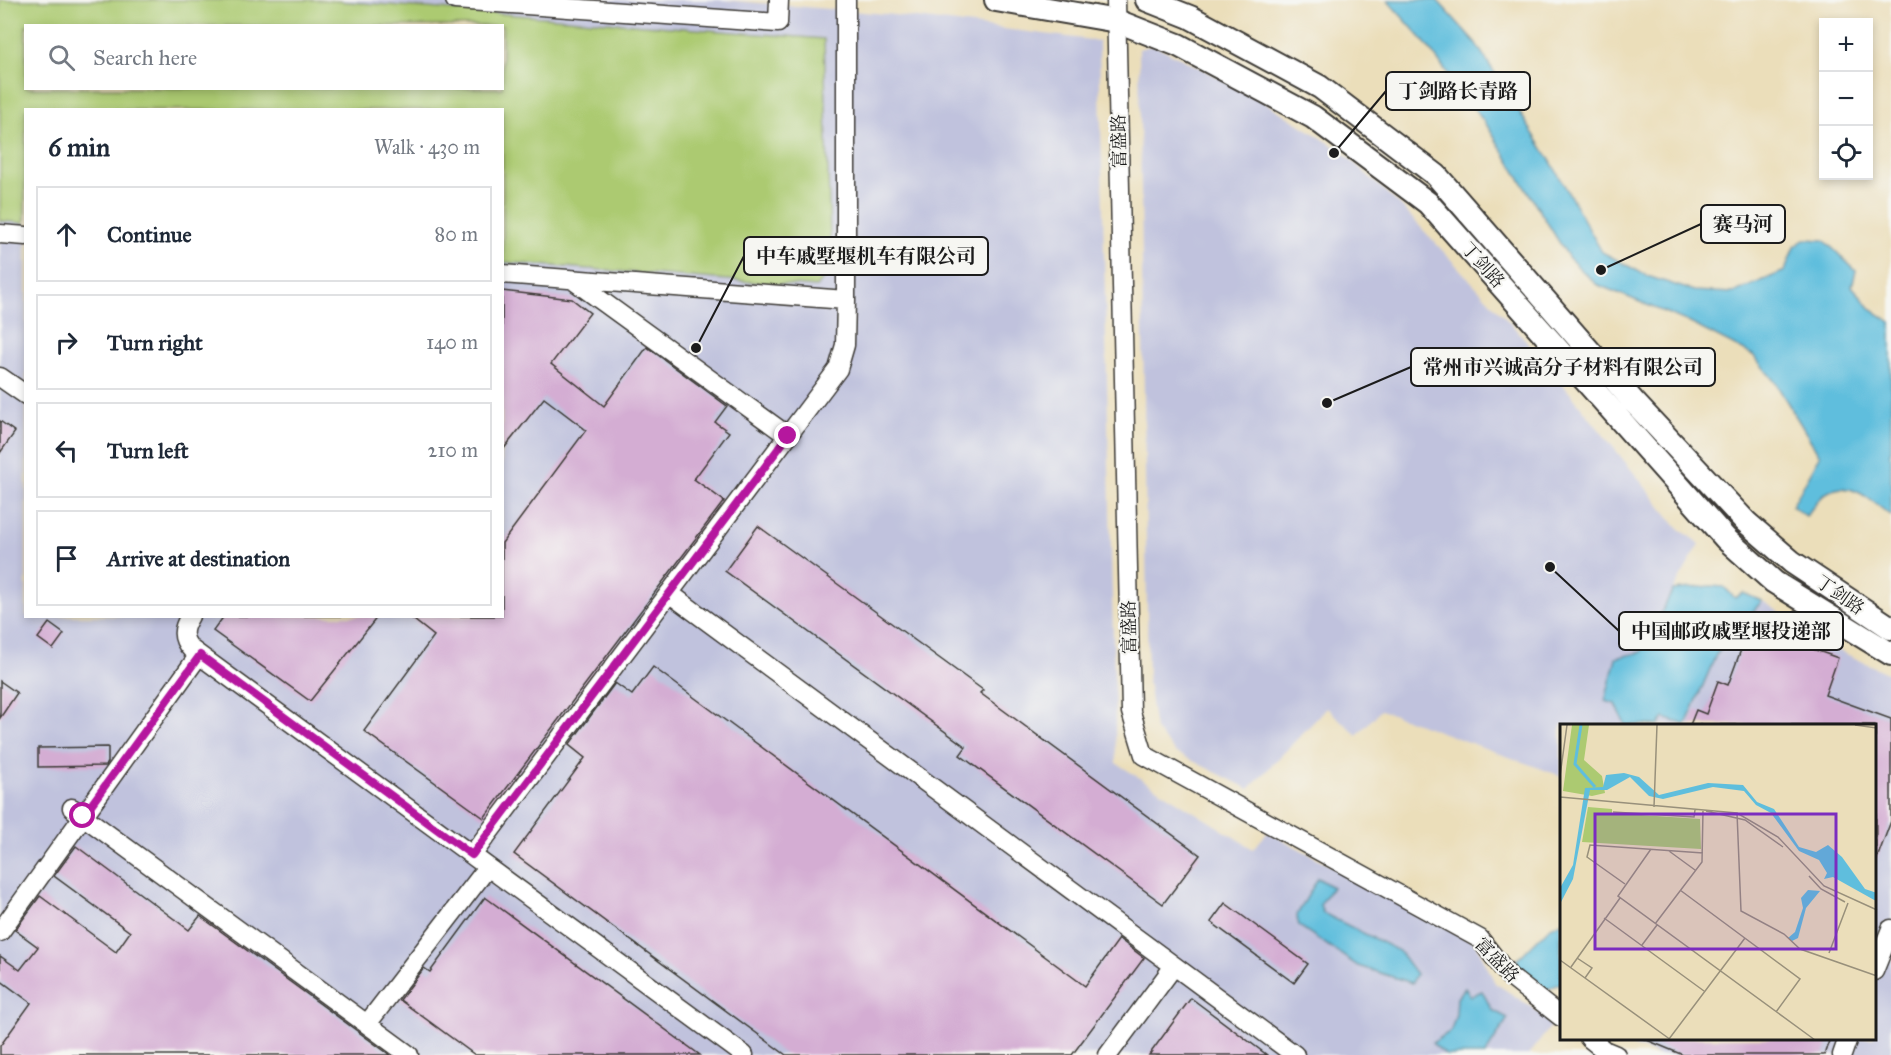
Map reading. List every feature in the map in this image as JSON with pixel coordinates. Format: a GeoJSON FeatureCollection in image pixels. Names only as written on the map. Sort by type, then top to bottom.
{"type":"FeatureCollection","features":[{"type":"Feature","properties":{"kind":"main road","name":"丁剑路"},"geometry":{"type":"LineString","coordinates":[[996,0],[1116,11],[1313,117],[1428,203],[1726,539],[1774,582],[1891,654]]}},
{"type":"Feature","properties":{"kind":"main road","name":"丁剑路"},"geometry":{"type":"LineString","coordinates":[[1147,0],[1190,17],[1320,87],[1436,175],[1633,401],[1746,522],[1792,562],[1891,628]]}},
{"type":"Feature","properties":{"kind":"street"},"geometry":{"type":"LineString","coordinates":[[455,0],[778,24],[779,0]]}},
{"type":"Feature","properties":{"kind":"street"},"geometry":{"type":"LineString","coordinates":[[472,855],[838,369],[845,345],[846,300],[846,0]]}},
{"type":"Feature","properties":{"kind":"street","name":"富盛路"},"geometry":{"type":"LineString","coordinates":[[1116,11],[1131,712],[1144,755],[1480,939],[1509,976],[1560,1016]]}},
{"type":"Feature","properties":{"kind":"street"},"geometry":{"type":"LineString","coordinates":[[0,234],[24,236]]}},
{"type":"Feature","properties":{"kind":"street"},"geometry":{"type":"LineString","coordinates":[[504,274],[846,300]]}},
{"type":"Feature","properties":{"kind":"street"},"geometry":{"type":"LineString","coordinates":[[572,279],[788,436]]}},
{"type":"Feature","properties":{"kind":"street"},"geometry":{"type":"LineString","coordinates":[[0,376],[24,390]]}},
{"type":"Feature","properties":{"kind":"street"},"geometry":{"type":"LineString","coordinates":[[669,593],[1295,1055]]}},
{"type":"Feature","properties":{"kind":"street"},"geometry":{"type":"LineString","coordinates":[[189,618],[183,633],[184,641],[200,655],[744,1055]]}},
{"type":"Feature","properties":{"kind":"street"},"geometry":{"type":"LineString","coordinates":[[0,932],[78,812],[200,655]]}},
{"type":"Feature","properties":{"kind":"street"},"geometry":{"type":"LineString","coordinates":[[78,812],[409,1055]]}},
{"type":"Feature","properties":{"kind":"street"},"geometry":{"type":"LineString","coordinates":[[367,1024],[488,867]]}},
{"type":"Feature","properties":{"kind":"street"},"geometry":{"type":"LineString","coordinates":[[1876,968],[1891,929]]}},
{"type":"Feature","properties":{"kind":"street"},"geometry":{"type":"LineString","coordinates":[[1108,1055],[1174,966]]}},
{"type":"Feature","properties":{"kind":"street"},"geometry":{"type":"LineString","coordinates":[[1592,1040],[1604,1050],[1616,1055]]}},
{"type":"Feature","properties":{"kind":"street"},"geometry":{"type":"LineString","coordinates":[[1842,1055],[1847,1040]]}},
{"type":"Feature","properties":{"kind":"shaded area"},"geometry":{"type":"Polygon","coordinates":[[[0,0],[724,0],[886,14],[1099,41],[1116,763],[1253,849],[1268,832],[1476,943],[1495,983],[1554,1022],[1529,1055],[0,1055],[0,0]]]}},
{"type":"Feature","properties":{"kind":"shaded area"},"geometry":{"type":"Polygon","coordinates":[[[1154,45],[1252,94],[1340,150],[1400,205],[1537,352],[1678,528],[1700,544],[1673,590],[1616,704],[1625,724],[1560,724],[1560,776],[1381,710],[1357,735],[1327,708],[1249,789],[1175,752],[1155,729],[1148,681],[1139,49],[1154,45]]]}},
{"type":"Feature","properties":{"kind":"shaded area"},"geometry":{"type":"Polygon","coordinates":[[[1763,601],[1825,644],[1891,675],[1891,1055],[1659,1055],[1615,1040],[1876,1040],[1876,724],[1687,724],[1716,655],[1763,601]]]}},
{"type":"Feature","properties":{"kind":"shaded area"},"geometry":{"type":"Polygon","coordinates":[[[1663,718],[1684,724],[1659,724],[1663,718]]]}},
{"type":"Feature","properties":{"kind":"green space"},"geometry":{"type":"Polygon","coordinates":[[[0,0],[324,0],[824,39],[831,271],[816,287],[504,262],[504,108],[24,108],[24,223],[0,221],[0,0]]]}},
{"type":"Feature","properties":{"kind":"water"},"geometry":{"type":"Polygon","coordinates":[[[1387,0],[1437,0],[1475,42],[1550,160],[1602,252],[1647,276],[1694,291],[1733,293],[1785,271],[1794,247],[1805,239],[1824,240],[1856,271],[1852,286],[1872,310],[1891,322],[1891,516],[1862,494],[1846,488],[1825,494],[1806,516],[1792,506],[1820,456],[1775,382],[1753,355],[1686,321],[1596,284],[1569,258],[1488,127],[1422,39],[1387,0]]]}},
{"type":"Feature","properties":{"kind":"water"},"geometry":{"type":"Polygon","coordinates":[[[1710,586],[1724,587],[1735,598],[1743,593],[1762,601],[1716,655],[1686,724],[1664,718],[1659,724],[1625,724],[1616,704],[1605,701],[1616,658],[1641,652],[1673,590],[1710,586]]]}},
{"type":"Feature","properties":{"kind":"water"},"geometry":{"type":"Polygon","coordinates":[[[1318,878],[1332,887],[1320,905],[1323,913],[1399,951],[1416,974],[1412,983],[1358,966],[1298,925],[1297,915],[1318,878]]]}},
{"type":"Feature","properties":{"kind":"water"},"geometry":{"type":"Polygon","coordinates":[[[1560,922],[1560,983],[1542,992],[1512,965],[1549,928],[1560,922]]]}},
{"type":"Feature","properties":{"kind":"water"},"geometry":{"type":"Polygon","coordinates":[[[1465,988],[1471,996],[1482,991],[1492,1010],[1508,1018],[1485,1055],[1446,1055],[1432,1043],[1451,1031],[1456,1014],[1457,998],[1465,988]]]}},
{"type":"Feature","properties":{"kind":"building"},"geometry":{"type":"Polygon","coordinates":[[[504,291],[572,299],[590,313],[551,364],[604,406],[647,347],[727,406],[715,422],[729,432],[694,479],[724,501],[484,818],[364,731],[434,636],[412,618],[504,618],[504,540],[586,430],[544,398],[504,448],[504,291]]]}},
{"type":"Feature","properties":{"kind":"building"},"geometry":{"type":"Polygon","coordinates":[[[0,421],[15,432],[0,453],[0,421]]]}},
{"type":"Feature","properties":{"kind":"building"},"geometry":{"type":"Polygon","coordinates":[[[758,526],[983,690],[980,693],[1200,855],[1163,904],[960,755],[966,747],[725,571],[758,526]]]}},
{"type":"Feature","properties":{"kind":"building"},"geometry":{"type":"Polygon","coordinates":[[[1753,617],[1796,633],[1793,642],[1838,658],[1825,695],[1891,719],[1891,821],[1876,861],[1876,724],[1690,724],[1696,710],[1706,714],[1718,681],[1728,685],[1753,617]]]}},
{"type":"Feature","properties":{"kind":"building"},"geometry":{"type":"Polygon","coordinates":[[[223,618],[376,618],[310,701],[213,631],[223,618]]]}},
{"type":"Feature","properties":{"kind":"building"},"geometry":{"type":"Polygon","coordinates":[[[49,623],[64,634],[53,649],[38,638],[49,623]]]}},
{"type":"Feature","properties":{"kind":"building"},"geometry":{"type":"Polygon","coordinates":[[[653,667],[1085,986],[1119,939],[1144,958],[1072,1055],[786,1055],[514,854],[585,758],[569,745],[615,683],[632,695],[653,667]]]}},
{"type":"Feature","properties":{"kind":"building"},"geometry":{"type":"Polygon","coordinates":[[[0,681],[17,693],[0,718],[0,681]]]}},
{"type":"Feature","properties":{"kind":"building"},"geometry":{"type":"Polygon","coordinates":[[[108,747],[106,766],[38,767],[38,748],[108,747]]]}},
{"type":"Feature","properties":{"kind":"building"},"geometry":{"type":"Polygon","coordinates":[[[76,846],[189,930],[200,916],[390,1055],[0,1055],[0,1046],[31,1003],[0,980],[0,956],[20,970],[38,947],[15,930],[40,896],[116,952],[130,932],[54,876],[76,846]]]}},
{"type":"Feature","properties":{"kind":"building"},"geometry":{"type":"Polygon","coordinates":[[[485,897],[700,1055],[475,1055],[400,1000],[424,968],[430,972],[485,897]]]}},
{"type":"Feature","properties":{"kind":"building"},"geometry":{"type":"Polygon","coordinates":[[[1225,903],[1308,964],[1294,983],[1211,922],[1225,903]]]}},
{"type":"Feature","properties":{"kind":"building"},"geometry":{"type":"Polygon","coordinates":[[[1191,998],[1267,1055],[1149,1055],[1191,998]]]}},
{"type":"Feature","properties":{"kind":"building"},"geometry":{"type":"Polygon","coordinates":[[[1647,1040],[1829,1040],[1824,1055],[1683,1055],[1647,1040]]]}},
{"type":"Feature","properties":{"kind":"place","name":"丁剑路长青路"},"geometry":{"type":"Point","coordinates":[1334,153]}},
{"type":"Feature","properties":{"kind":"place","name":"赛马河"},"geometry":{"type":"Point","coordinates":[1601,270]}},
{"type":"Feature","properties":{"kind":"place","name":"中车戚墅堰机车有限公司"},"geometry":{"type":"Point","coordinates":[696,348]}},
{"type":"Feature","properties":{"kind":"place","name":"常州市兴诚高分子材料有限公司"},"geometry":{"type":"Point","coordinates":[1327,403]}},
{"type":"Feature","properties":{"kind":"place","name":"中国邮政戚墅堰投递部"},"geometry":{"type":"Point","coordinates":[1550,567]}},
{"type":"Feature","properties":{"kind":"route"},"geometry":{"type":"LineString","coordinates":[[83,816],[200,655],[472,855],[788,436]]}}]}
